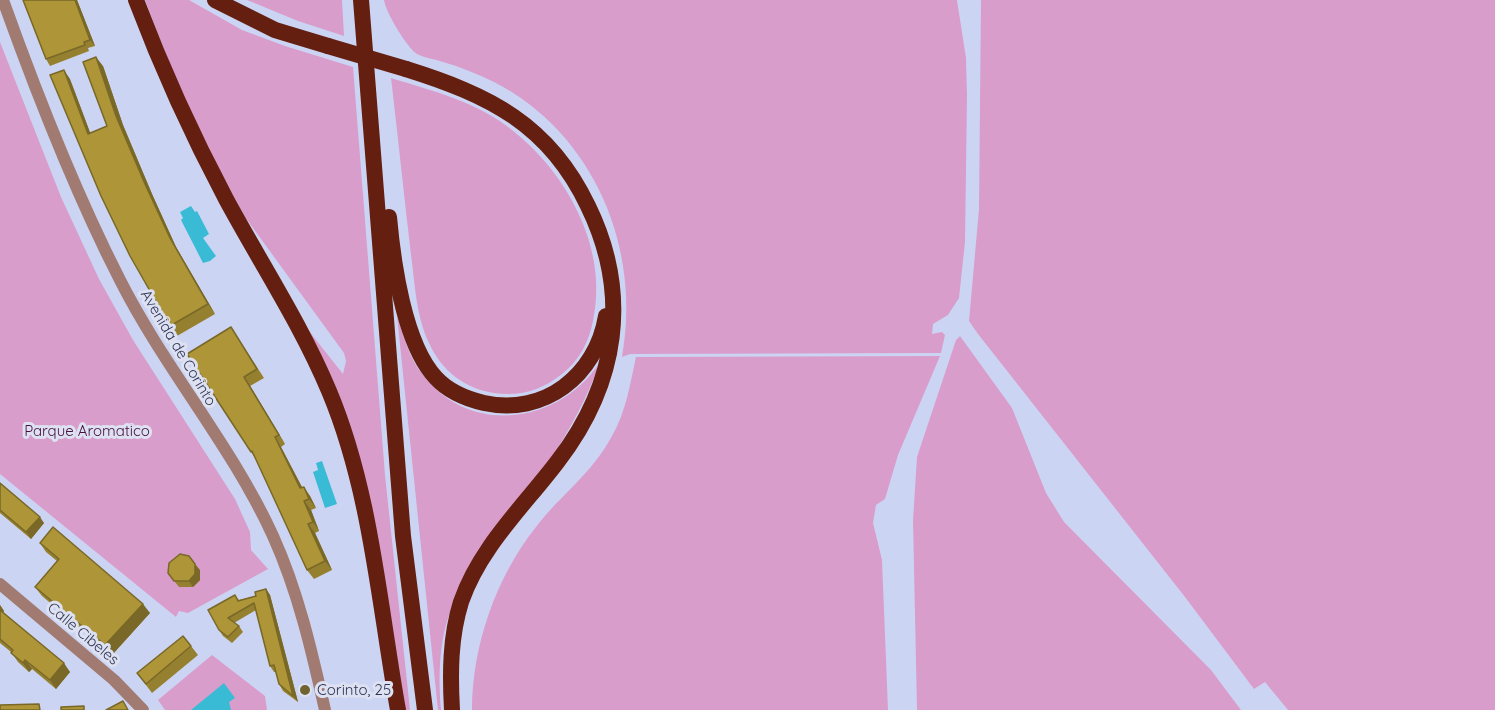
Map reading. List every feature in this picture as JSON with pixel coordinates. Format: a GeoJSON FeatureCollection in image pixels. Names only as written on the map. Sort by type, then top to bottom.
{"type":"FeatureCollection","features":[{"type":"Feature","properties":{"kind":"highway"},"geometry":{"type":"LineString","coordinates":[[136,0],[164,75],[226,198],[329,390],[357,475],[398,710]]}},
{"type":"Feature","properties":{"kind":"highway"},"geometry":{"type":"LineString","coordinates":[[215,0],[276,30],[406,69],[486,99],[517,117],[538,134],[569,170],[600,231],[612,274],[613,329],[605,375],[577,435],[490,548],[470,583],[454,628],[450,681],[452,710]]}},
{"type":"Feature","properties":{"kind":"highway"},"geometry":{"type":"LineString","coordinates":[[361,0],[403,536],[425,710]]}},
{"type":"Feature","properties":{"kind":"highway"},"geometry":{"type":"LineString","coordinates":[[369,91],[377,117],[390,229],[407,318],[417,345],[436,379],[472,400],[507,407],[553,395],[577,377],[599,346],[612,274]]}},
{"type":"Feature","properties":{"kind":"street","name":"Avenida de Corinto"},"geometry":{"type":"LineString","coordinates":[[3,0],[71,172],[120,280],[159,350],[252,495],[287,567],[325,710]]}},
{"type":"Feature","properties":{"kind":"street","name":"Calle Cibeles"},"geometry":{"type":"LineString","coordinates":[[0,584],[114,680],[143,710]]}},
{"type":"Feature","properties":{"kind":"green space"},"geometry":{"type":"Polygon","coordinates":[[[145,0],[189,0],[242,30],[353,67],[385,475],[410,710],[405,710],[367,490],[305,326],[343,374],[346,361],[344,353],[245,217],[210,154],[176,81],[145,0]]]}},
{"type":"Feature","properties":{"kind":"green space"},"geometry":{"type":"Polygon","coordinates":[[[247,0],[342,0],[344,36],[298,21],[247,0]]]}},
{"type":"Feature","properties":{"kind":"green space"},"geometry":{"type":"Polygon","coordinates":[[[384,0],[957,0],[966,58],[965,242],[959,298],[948,315],[933,324],[932,334],[942,332],[945,335],[941,353],[630,354],[622,357],[626,316],[624,276],[617,236],[603,198],[584,163],[559,131],[529,104],[482,76],[417,54],[397,29],[384,0]]]}},
{"type":"Feature","properties":{"kind":"green space"},"geometry":{"type":"Polygon","coordinates":[[[981,0],[1495,0],[1495,710],[1288,710],[1265,682],[1254,689],[1185,597],[978,334],[969,321],[979,209],[981,0]]]}},
{"type":"Feature","properties":{"kind":"green space","name":"Parque Aromatico"},"geometry":{"type":"Polygon","coordinates":[[[0,42],[61,197],[99,279],[133,340],[235,499],[250,532],[251,550],[268,569],[188,613],[179,611],[176,617],[0,474],[0,42]]]}},
{"type":"Feature","properties":{"kind":"green space"},"geometry":{"type":"Polygon","coordinates":[[[391,78],[455,98],[499,120],[532,148],[550,168],[566,190],[579,215],[589,240],[595,267],[596,294],[593,321],[586,344],[578,357],[568,369],[539,388],[522,393],[504,394],[473,387],[447,370],[429,343],[421,322],[417,300],[391,78]]]}},
{"type":"Feature","properties":{"kind":"green space"},"geometry":{"type":"Polygon","coordinates":[[[397,316],[410,354],[423,375],[442,395],[465,408],[489,414],[514,415],[539,410],[562,399],[583,383],[600,362],[566,435],[454,603],[445,628],[441,655],[441,710],[438,710],[397,316]]]}},
{"type":"Feature","properties":{"kind":"green space"},"geometry":{"type":"Polygon","coordinates":[[[960,336],[1012,408],[1046,493],[1064,522],[1211,670],[1241,710],[917,710],[913,520],[917,457],[956,340],[960,336]]]}},
{"type":"Feature","properties":{"kind":"green space"},"geometry":{"type":"Polygon","coordinates":[[[940,356],[898,455],[885,499],[876,505],[873,523],[882,560],[888,710],[472,710],[476,661],[498,590],[509,568],[536,527],[604,450],[617,427],[624,408],[636,357],[940,356]]]}},
{"type":"Feature","properties":{"kind":"green space"},"geometry":{"type":"Polygon","coordinates":[[[212,655],[265,696],[267,710],[165,710],[158,700],[212,655]]]}},
{"type":"Feature","properties":{"kind":"water"},"geometry":{"type":"Polygon","coordinates":[[[191,206],[195,212],[197,211],[209,234],[203,238],[216,256],[203,263],[181,220],[183,218],[180,212],[191,206]]]}},
{"type":"Feature","properties":{"kind":"water"},"geometry":{"type":"Polygon","coordinates":[[[322,461],[337,504],[325,508],[313,472],[318,470],[316,463],[322,461]]]}},
{"type":"Feature","properties":{"kind":"water"},"geometry":{"type":"Polygon","coordinates":[[[224,683],[235,698],[229,702],[231,710],[191,710],[224,683]]]}},
{"type":"Feature","properties":{"kind":"building"},"geometry":{"type":"Polygon","coordinates":[[[23,0],[75,0],[90,40],[84,42],[85,45],[46,59],[23,0]]]}},
{"type":"Feature","properties":{"kind":"building"},"geometry":{"type":"Polygon","coordinates":[[[96,57],[116,116],[145,184],[170,238],[208,304],[170,326],[130,256],[101,196],[50,75],[64,70],[88,134],[107,126],[83,62],[96,57]]]}},
{"type":"Feature","properties":{"kind":"building"},"geometry":{"type":"Polygon","coordinates":[[[231,327],[257,369],[244,377],[279,435],[275,437],[300,488],[304,487],[309,499],[304,501],[313,522],[308,524],[325,561],[307,570],[252,451],[187,354],[231,327]]]}},
{"type":"Feature","properties":{"kind":"building"},"geometry":{"type":"Polygon","coordinates":[[[0,483],[40,517],[26,532],[0,510],[0,483]]]}},
{"type":"Feature","properties":{"kind":"building"},"geometry":{"type":"Polygon","coordinates":[[[53,527],[143,604],[105,645],[35,587],[59,559],[40,543],[53,527]]]}},
{"type":"Feature","properties":{"kind":"building"},"geometry":{"type":"Polygon","coordinates":[[[180,554],[189,556],[195,564],[195,574],[189,581],[174,581],[168,573],[169,563],[180,554]]]}},
{"type":"Feature","properties":{"kind":"building"},"geometry":{"type":"Polygon","coordinates":[[[266,589],[293,696],[279,684],[274,665],[270,666],[254,603],[228,618],[239,626],[228,637],[219,630],[208,610],[235,595],[238,601],[256,596],[255,592],[266,589]]]}},
{"type":"Feature","properties":{"kind":"building"},"geometry":{"type":"Polygon","coordinates":[[[0,610],[64,663],[50,680],[25,660],[23,663],[0,639],[0,610]]]}},
{"type":"Feature","properties":{"kind":"building"},"geometry":{"type":"Polygon","coordinates":[[[183,636],[191,646],[146,684],[137,673],[183,636]]]}},
{"type":"Feature","properties":{"kind":"building"},"geometry":{"type":"Polygon","coordinates":[[[123,701],[128,710],[106,710],[123,701]]]}},
{"type":"Feature","properties":{"kind":"building"},"geometry":{"type":"Polygon","coordinates":[[[39,704],[40,710],[0,710],[0,705],[39,704]]]}},
{"type":"Feature","properties":{"kind":"building"},"geometry":{"type":"Polygon","coordinates":[[[84,706],[84,710],[61,710],[61,707],[84,706]]]}},
{"type":"Feature","properties":{"kind":"place","name":"Corinto, 25"},"geometry":{"type":"Point","coordinates":[305,690]}}]}
